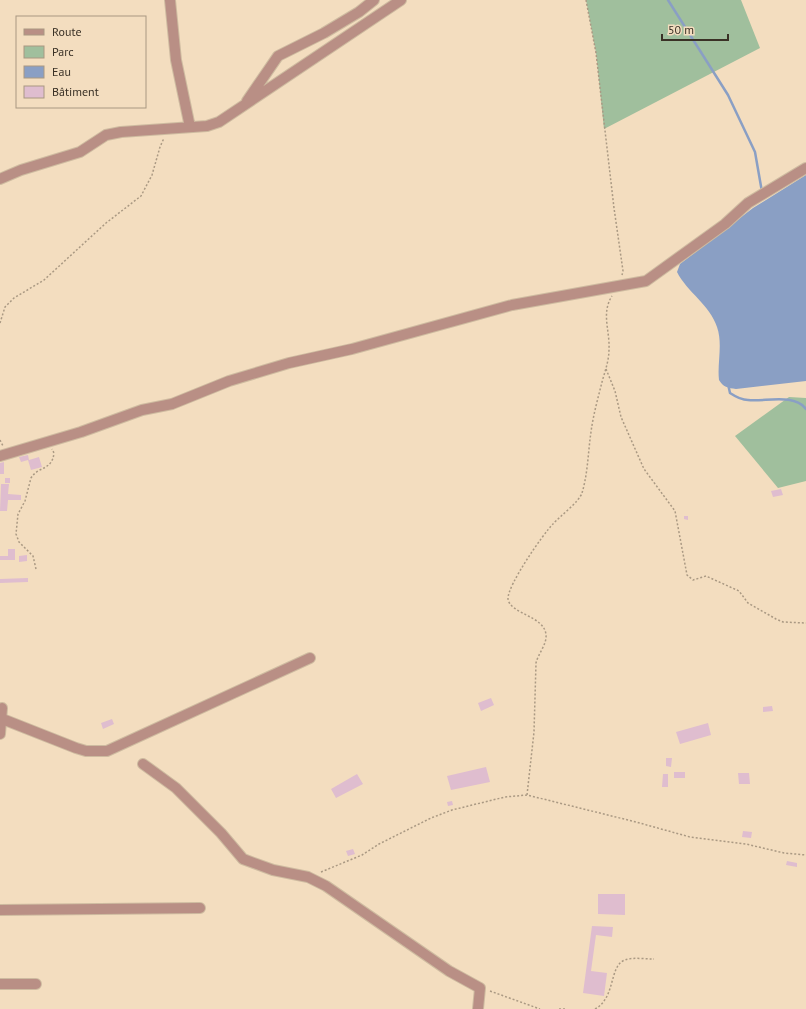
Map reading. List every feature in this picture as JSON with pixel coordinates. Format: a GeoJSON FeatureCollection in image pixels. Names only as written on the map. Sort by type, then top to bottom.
{"type":"FeatureCollection","features":[{"type":"Feature","properties":{"kind":"street"},"geometry":{"type":"LineString","coordinates":[[170,0],[176,60],[190,127]]}},
{"type":"Feature","properties":{"kind":"street"},"geometry":{"type":"LineString","coordinates":[[242,108],[278,56],[324,33],[359,12],[374,0]]}},
{"type":"Feature","properties":{"kind":"street"},"geometry":{"type":"LineString","coordinates":[[0,179],[21,170],[80,152],[106,135],[121,132],[190,127],[219,122],[401,0]]}},
{"type":"Feature","properties":{"kind":"street"},"geometry":{"type":"LineString","coordinates":[[0,456],[40,445],[142,410],[172,404],[262,370],[352,349],[512,304],[646,281],[725,224],[748,203],[806,168]]}},
{"type":"Feature","properties":{"kind":"street"},"geometry":{"type":"LineString","coordinates":[[0,734],[1,715],[76,748],[86,751],[107,751],[310,658]]}},
{"type":"Feature","properties":{"kind":"street"},"geometry":{"type":"LineString","coordinates":[[143,764],[176,788],[221,833],[243,859],[273,870],[308,877],[344,898],[449,972],[480,988],[478,1009]]}},
{"type":"Feature","properties":{"kind":"street"},"geometry":{"type":"LineString","coordinates":[[0,910],[200,908]]}},
{"type":"Feature","properties":{"kind":"street"},"geometry":{"type":"LineString","coordinates":[[0,984],[36,984]]}},
{"type":"Feature","properties":{"kind":"path"},"geometry":{"type":"LineString","coordinates":[[527,795],[534,732],[536,663],[538,654],[546,642],[546,634],[544,628],[538,622],[511,604],[508,599],[509,593],[518,573],[552,525],[581,495],[589,454],[591,432],[606,369],[609,349],[605,316],[608,302],[619,285],[623,271],[596,53],[586,0]]}},
{"type":"Feature","properties":{"kind":"path"},"geometry":{"type":"LineString","coordinates":[[0,323],[5,307],[14,298],[44,280],[106,223],[141,196],[152,175],[160,147],[168,129]]}},
{"type":"Feature","properties":{"kind":"path"},"geometry":{"type":"LineString","coordinates":[[606,369],[621,417],[644,469],[675,511],[687,575],[692,580],[706,576],[739,591],[748,603],[783,622],[806,623]]}},
{"type":"Feature","properties":{"kind":"path"},"geometry":{"type":"LineString","coordinates":[[36,569],[33,556],[19,542],[16,524],[31,478],[34,473],[46,469],[54,459],[54,453],[51,447],[40,445]]}},
{"type":"Feature","properties":{"kind":"path"},"geometry":{"type":"LineString","coordinates":[[308,877],[362,856],[399,834],[452,810],[505,797],[527,795],[690,837],[746,844],[784,853],[806,855]]}},
{"type":"Feature","properties":{"kind":"path"},"geometry":{"type":"LineString","coordinates":[[595,1009],[601,1006],[606,1000],[619,963],[625,960],[654,959]]}},
{"type":"Feature","properties":{"kind":"path"},"geometry":{"type":"LineString","coordinates":[[480,988],[540,1009]]}},
{"type":"Feature","properties":{"kind":"path"},"geometry":{"type":"LineString","coordinates":[[559,1009],[566,1009]]}},
{"type":"Feature","properties":{"kind":"green space"},"geometry":{"type":"Polygon","coordinates":[[[586,0],[741,0],[760,48],[604,129],[596,53],[586,0]]]}},
{"type":"Feature","properties":{"kind":"green space"},"geometry":{"type":"Polygon","coordinates":[[[789,397],[806,398],[806,481],[778,488],[735,436],[789,397]]]}},
{"type":"Feature","properties":{"kind":"water"},"geometry":{"type":"Polygon","coordinates":[[[806,175],[806,381],[736,389],[728,388],[719,380],[720,340],[714,319],[704,305],[686,286],[677,272],[680,264],[753,208],[806,175]]]}},
{"type":"Feature","properties":{"kind":"building"},"geometry":{"type":"Polygon","coordinates":[[[28,455],[29,460],[39,457],[42,467],[31,470],[28,460],[21,462],[19,457],[28,455]]]}},
{"type":"Feature","properties":{"kind":"building"},"geometry":{"type":"Polygon","coordinates":[[[4,462],[4,474],[0,474],[0,463],[4,462]]]}},
{"type":"Feature","properties":{"kind":"building"},"geometry":{"type":"Polygon","coordinates":[[[5,478],[10,478],[10,483],[5,483],[5,478]]]}},
{"type":"Feature","properties":{"kind":"building"},"geometry":{"type":"Polygon","coordinates":[[[1,484],[9,484],[8,494],[21,495],[21,500],[8,500],[7,511],[0,511],[1,484]]]}},
{"type":"Feature","properties":{"kind":"building"},"geometry":{"type":"Polygon","coordinates":[[[781,489],[783,495],[773,497],[771,491],[781,489]]]}},
{"type":"Feature","properties":{"kind":"building"},"geometry":{"type":"Polygon","coordinates":[[[684,516],[688,516],[688,520],[684,519],[684,516]]]}},
{"type":"Feature","properties":{"kind":"building"},"geometry":{"type":"Polygon","coordinates":[[[8,549],[15,549],[15,560],[0,560],[0,556],[8,556],[8,549]]]}},
{"type":"Feature","properties":{"kind":"building"},"geometry":{"type":"Polygon","coordinates":[[[27,555],[27,561],[19,562],[19,556],[27,555]]]}},
{"type":"Feature","properties":{"kind":"building"},"geometry":{"type":"Polygon","coordinates":[[[28,578],[28,582],[0,583],[0,579],[28,578]]]}},
{"type":"Feature","properties":{"kind":"building"},"geometry":{"type":"Polygon","coordinates":[[[491,698],[494,705],[481,711],[478,703],[491,698]]]}},
{"type":"Feature","properties":{"kind":"building"},"geometry":{"type":"Polygon","coordinates":[[[772,706],[773,711],[763,712],[763,707],[772,706]]]}},
{"type":"Feature","properties":{"kind":"building"},"geometry":{"type":"Polygon","coordinates":[[[112,719],[114,724],[103,729],[101,723],[112,719]]]}},
{"type":"Feature","properties":{"kind":"building"},"geometry":{"type":"Polygon","coordinates":[[[708,723],[711,735],[680,744],[676,732],[708,723]]]}},
{"type":"Feature","properties":{"kind":"building"},"geometry":{"type":"Polygon","coordinates":[[[666,758],[672,758],[671,767],[666,766],[666,758]]]}},
{"type":"Feature","properties":{"kind":"building"},"geometry":{"type":"Polygon","coordinates":[[[486,767],[490,782],[451,790],[447,776],[486,767]]]}},
{"type":"Feature","properties":{"kind":"building"},"geometry":{"type":"Polygon","coordinates":[[[674,772],[685,772],[685,778],[674,778],[674,772]]]}},
{"type":"Feature","properties":{"kind":"building"},"geometry":{"type":"Polygon","coordinates":[[[738,773],[749,773],[750,784],[739,784],[738,773]]]}},
{"type":"Feature","properties":{"kind":"building"},"geometry":{"type":"Polygon","coordinates":[[[357,774],[363,784],[336,798],[331,789],[357,774]]]}},
{"type":"Feature","properties":{"kind":"building"},"geometry":{"type":"Polygon","coordinates":[[[663,774],[668,774],[668,787],[662,787],[663,774]]]}},
{"type":"Feature","properties":{"kind":"building"},"geometry":{"type":"Polygon","coordinates":[[[452,801],[453,805],[448,806],[447,802],[452,801]]]}},
{"type":"Feature","properties":{"kind":"building"},"geometry":{"type":"Polygon","coordinates":[[[743,831],[752,832],[751,838],[742,837],[743,831]]]}},
{"type":"Feature","properties":{"kind":"building"},"geometry":{"type":"Polygon","coordinates":[[[353,849],[355,854],[348,856],[346,851],[353,849]]]}},
{"type":"Feature","properties":{"kind":"building"},"geometry":{"type":"Polygon","coordinates":[[[787,861],[797,863],[797,867],[786,865],[787,861]]]}},
{"type":"Feature","properties":{"kind":"building"},"geometry":{"type":"Polygon","coordinates":[[[598,894],[625,894],[625,915],[598,914],[598,894]]]}},
{"type":"Feature","properties":{"kind":"building"},"geometry":{"type":"Polygon","coordinates":[[[592,926],[613,927],[612,937],[596,935],[591,971],[607,973],[604,996],[583,993],[592,926]]]}},
{"type":"Feature","properties":{"kind":"waterway"},"geometry":{"type":"LineString","coordinates":[[668,0],[728,95],[755,152],[762,192]]}},
{"type":"Feature","properties":{"kind":"waterway"},"geometry":{"type":"LineString","coordinates":[[728,384],[730,393],[741,399],[779,399],[794,401],[801,404],[806,409]]}}]}
